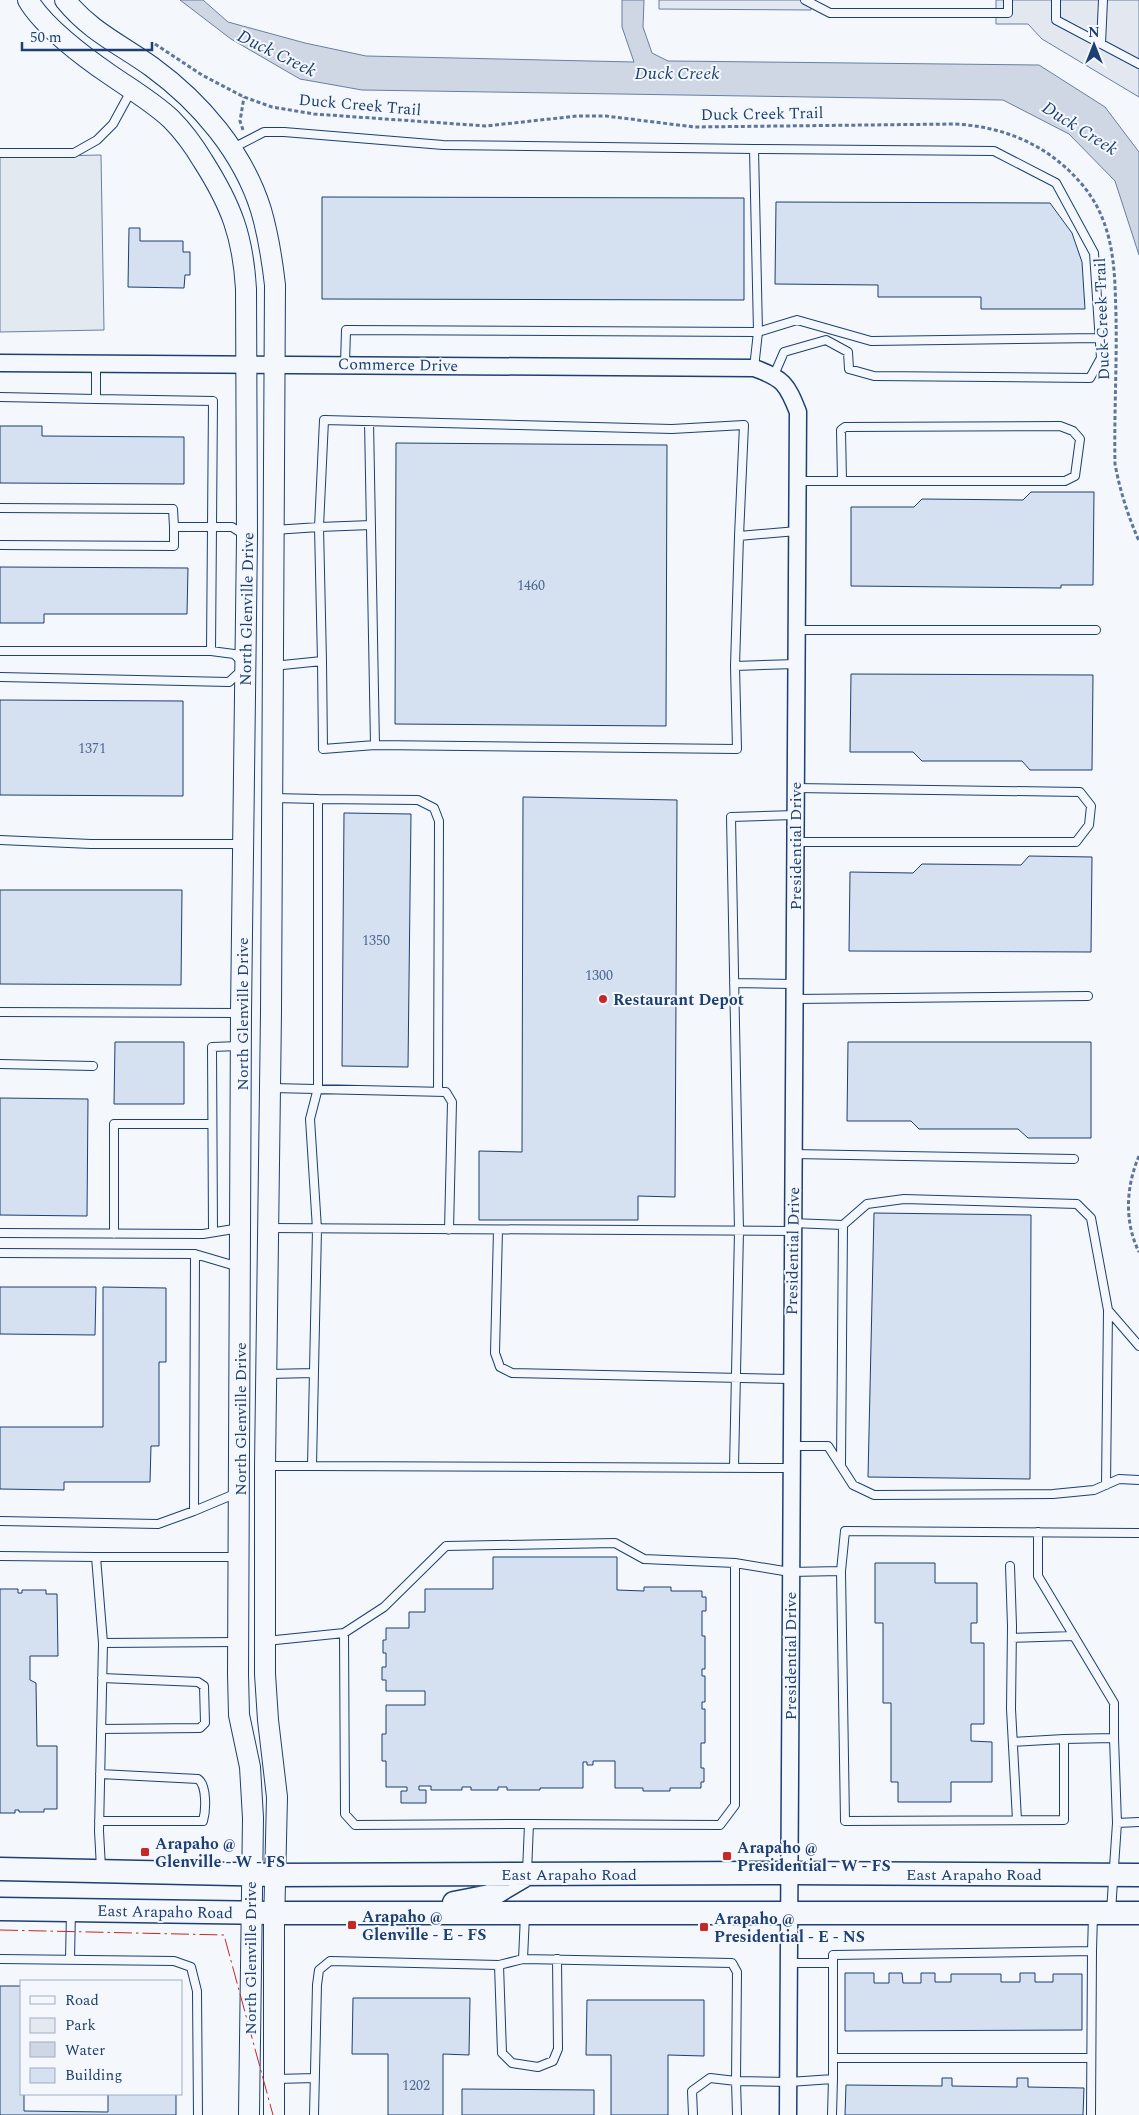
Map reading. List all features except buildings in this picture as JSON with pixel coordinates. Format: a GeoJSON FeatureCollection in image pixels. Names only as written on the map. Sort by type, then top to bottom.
{"type":"FeatureCollection","features":[{"type":"Feature","properties":{"kind":"main road","name":"East Arapaho Road"},"geometry":{"type":"LineString","coordinates":[[0,1869],[276,1875],[789,1873],[1139,1875]]}},
{"type":"Feature","properties":{"kind":"main road"},"geometry":{"type":"LineString","coordinates":[[438,1913],[455,1902],[490,1896],[527,1874]]}},
{"type":"Feature","properties":{"kind":"main road","name":"East Arapaho Road"},"geometry":{"type":"LineString","coordinates":[[0,1909],[274,1913],[1139,1913]]}},
{"type":"Feature","properties":{"kind":"street","name":"North Glenville Drive"},"geometry":{"type":"LineString","coordinates":[[28,0],[52,27],[86,58],[170,118],[195,148],[226,200],[236,224],[244,257],[246,288],[247,537],[241,1013],[238,1642],[240,1715],[250,1766],[253,1818],[250,2115]]}},
{"type":"Feature","properties":{"kind":"street","name":"North Glenville Drive"},"geometry":{"type":"LineString","coordinates":[[65,0],[97,32],[151,66],[184,92],[206,116],[239,145],[245,172],[260,208],[270,246],[275,284],[271,1012],[265,1466],[265,1674],[268,1720],[277,1796],[274,1913],[274,2115]]}},
{"type":"Feature","properties":{"kind":"street","name":"Commerce Drive"},"geometry":{"type":"LineString","coordinates":[[0,363],[275,363],[754,368],[774,375],[789,389]]}},
{"type":"Feature","properties":{"kind":"street","name":"Presidential Drive"},"geometry":{"type":"LineString","coordinates":[[788,2115],[798,412],[789,389]]}},
{"type":"Feature","properties":{"kind":"street"},"geometry":{"type":"LineString","coordinates":[[247,537],[264,554],[274,568]]}},
{"type":"Feature","properties":{"kind":"street"},"geometry":{"type":"LineString","coordinates":[[246,666],[273,666]]}},
{"type":"Feature","properties":{"kind":"street"},"geometry":{"type":"LineString","coordinates":[[241,1013],[271,1012]]}},
{"type":"Feature","properties":{"kind":"street"},"geometry":{"type":"LineString","coordinates":[[240,1228],[268,1228]]}},
{"type":"Feature","properties":{"kind":"street"},"geometry":{"type":"LineString","coordinates":[[240,1268],[268,1268]]}},
{"type":"Feature","properties":{"kind":"street"},"geometry":{"type":"LineString","coordinates":[[238,1642],[266,1641]]}},
{"type":"Feature","properties":{"kind":"lane"},"geometry":{"type":"LineString","coordinates":[[805,0],[830,13],[1008,13],[1008,0]]}},
{"type":"Feature","properties":{"kind":"lane"},"geometry":{"type":"LineString","coordinates":[[1056,0],[1056,20],[1139,64]]}},
{"type":"Feature","properties":{"kind":"lane"},"geometry":{"type":"LineString","coordinates":[[1101,44],[1103,0]]}},
{"type":"Feature","properties":{"kind":"lane"},"geometry":{"type":"LineString","coordinates":[[0,153],[74,153],[97,140],[113,124],[132,90]]}},
{"type":"Feature","properties":{"kind":"lane"},"geometry":{"type":"LineString","coordinates":[[239,145],[264,132],[284,132],[442,145],[994,151],[1056,183],[1094,253],[1101,358],[1090,378],[874,376],[849,369],[848,352],[826,340],[784,352],[774,375]]}},
{"type":"Feature","properties":{"kind":"lane"},"geometry":{"type":"LineString","coordinates":[[754,149],[758,332],[754,368]]}},
{"type":"Feature","properties":{"kind":"lane"},"geometry":{"type":"LineString","coordinates":[[345,364],[346,330],[758,332],[796,320],[871,340],[1100,338]]}},
{"type":"Feature","properties":{"kind":"lane"},"geometry":{"type":"LineString","coordinates":[[826,340],[828,329]]}},
{"type":"Feature","properties":{"kind":"lane"},"geometry":{"type":"LineString","coordinates":[[96,363],[96,399]]}},
{"type":"Feature","properties":{"kind":"lane"},"geometry":{"type":"LineString","coordinates":[[0,397],[213,401],[211,651]]}},
{"type":"Feature","properties":{"kind":"lane"},"geometry":{"type":"LineString","coordinates":[[324,420],[672,429],[744,426],[735,666],[737,749],[375,745],[324,749],[319,527],[324,420]]}},
{"type":"Feature","properties":{"kind":"lane"},"geometry":{"type":"LineString","coordinates":[[369,421],[375,745]]}},
{"type":"Feature","properties":{"kind":"lane"},"geometry":{"type":"LineString","coordinates":[[797,482],[842,482],[1065,481],[1075,476],[1080,439],[1073,431],[1060,426],[846,427],[841,430],[842,482]]}},
{"type":"Feature","properties":{"kind":"lane"},"geometry":{"type":"LineString","coordinates":[[0,508],[174,509],[174,546],[0,545]]}},
{"type":"Feature","properties":{"kind":"lane"},"geometry":{"type":"LineString","coordinates":[[274,530],[371,525]]}},
{"type":"Feature","properties":{"kind":"lane"},"geometry":{"type":"LineString","coordinates":[[174,527],[232,527],[247,537]]}},
{"type":"Feature","properties":{"kind":"lane"},"geometry":{"type":"LineString","coordinates":[[739,536],[797,531]]}},
{"type":"Feature","properties":{"kind":"lane"},"geometry":{"type":"LineString","coordinates":[[796,630],[1096,630]]}},
{"type":"Feature","properties":{"kind":"lane"},"geometry":{"type":"LineString","coordinates":[[0,651],[211,651],[234,654],[246,666],[229,682],[0,677]]}},
{"type":"Feature","properties":{"kind":"lane"},"geometry":{"type":"LineString","coordinates":[[273,666],[322,661]]}},
{"type":"Feature","properties":{"kind":"lane"},"geometry":{"type":"LineString","coordinates":[[735,666],[796,664]]}},
{"type":"Feature","properties":{"kind":"lane"},"geometry":{"type":"LineString","coordinates":[[795,788],[1080,792],[1091,806],[1090,825],[1076,842],[795,842]]}},
{"type":"Feature","properties":{"kind":"lane"},"geometry":{"type":"LineString","coordinates":[[272,798],[418,800],[434,808],[439,821],[438,1092]]}},
{"type":"Feature","properties":{"kind":"lane"},"geometry":{"type":"LineString","coordinates":[[312,1466],[317,1229],[310,1119],[318,1088],[318,799]]}},
{"type":"Feature","properties":{"kind":"lane"},"geometry":{"type":"LineString","coordinates":[[734,1468],[739,1231],[731,817],[795,815]]}},
{"type":"Feature","properties":{"kind":"lane"},"geometry":{"type":"LineString","coordinates":[[0,840],[91,844],[243,844]]}},
{"type":"Feature","properties":{"kind":"lane"},"geometry":{"type":"LineString","coordinates":[[734,983],[794,992],[1088,996]]}},
{"type":"Feature","properties":{"kind":"lane"},"geometry":{"type":"LineString","coordinates":[[0,1012],[241,1013]]}},
{"type":"Feature","properties":{"kind":"lane"},"geometry":{"type":"LineString","coordinates":[[213,1232],[212,1047],[241,1046]]}},
{"type":"Feature","properties":{"kind":"lane"},"geometry":{"type":"LineString","coordinates":[[0,1064],[93,1066]]}},
{"type":"Feature","properties":{"kind":"lane"},"geometry":{"type":"LineString","coordinates":[[270,1088],[446,1092],[452,1102],[449,1230]]}},
{"type":"Feature","properties":{"kind":"lane"},"geometry":{"type":"LineString","coordinates":[[114,1234],[114,1124],[212,1124]]}},
{"type":"Feature","properties":{"kind":"lane"},"geometry":{"type":"LineString","coordinates":[[793,1154],[1074,1158]]}},
{"type":"Feature","properties":{"kind":"lane"},"geometry":{"type":"LineString","coordinates":[[268,1228],[739,1231],[842,1225],[867,1204],[904,1199],[1077,1204],[1091,1218],[1108,1310],[1106,1485]]}},
{"type":"Feature","properties":{"kind":"lane"},"geometry":{"type":"LineString","coordinates":[[841,1464],[842,1225]]}},
{"type":"Feature","properties":{"kind":"lane"},"geometry":{"type":"LineString","coordinates":[[0,1233],[114,1234],[213,1232],[240,1228]]}},
{"type":"Feature","properties":{"kind":"lane"},"geometry":{"type":"LineString","coordinates":[[498,1230],[495,1353],[500,1367],[512,1372],[791,1379]]}},
{"type":"Feature","properties":{"kind":"lane"},"geometry":{"type":"LineString","coordinates":[[0,1253],[195,1254],[240,1268]]}},
{"type":"Feature","properties":{"kind":"lane"},"geometry":{"type":"LineString","coordinates":[[194,1511],[195,1254]]}},
{"type":"Feature","properties":{"kind":"lane"},"geometry":{"type":"LineString","coordinates":[[1108,1310],[1139,1346]]}},
{"type":"Feature","properties":{"kind":"lane"},"geometry":{"type":"LineString","coordinates":[[266,1374],[314,1373]]}},
{"type":"Feature","properties":{"kind":"lane"},"geometry":{"type":"LineString","coordinates":[[791,1446],[828,1446],[853,1485],[874,1495],[1053,1494],[1094,1490],[1119,1479],[1139,1480]]}},
{"type":"Feature","properties":{"kind":"lane"},"geometry":{"type":"LineString","coordinates":[[265,1466],[791,1468]]}},
{"type":"Feature","properties":{"kind":"lane"},"geometry":{"type":"LineString","coordinates":[[0,1521],[158,1524],[239,1492]]}},
{"type":"Feature","properties":{"kind":"lane"},"geometry":{"type":"LineString","coordinates":[[1064,1739],[1064,1820],[844,1821],[841,1571],[845,1531],[1139,1533]]}},
{"type":"Feature","properties":{"kind":"lane"},"geometry":{"type":"LineString","coordinates":[[1038,1532],[1038,1576],[1114,1703],[1117,1822],[1113,1875],[1092,1951],[1090,2115]]}},
{"type":"Feature","properties":{"kind":"lane"},"geometry":{"type":"LineString","coordinates":[[266,1641],[344,1633],[384,1607],[446,1546],[615,1543],[644,1559],[735,1563],[790,1572],[841,1571]]}},
{"type":"Feature","properties":{"kind":"lane"},"geometry":{"type":"LineString","coordinates":[[0,1556],[239,1557]]}},
{"type":"Feature","properties":{"kind":"lane"},"geometry":{"type":"LineString","coordinates":[[96,1556],[103,1643],[99,1820],[101,1870]]}},
{"type":"Feature","properties":{"kind":"lane"},"geometry":{"type":"LineString","coordinates":[[344,1633],[345,1814],[355,1825],[720,1824],[735,1805],[735,1563]]}},
{"type":"Feature","properties":{"kind":"lane"},"geometry":{"type":"LineString","coordinates":[[1010,1566],[1012,1638],[1010,1709],[1017,1820]]}},
{"type":"Feature","properties":{"kind":"lane"},"geometry":{"type":"LineString","coordinates":[[1012,1638],[1074,1636]]}},
{"type":"Feature","properties":{"kind":"lane"},"geometry":{"type":"LineString","coordinates":[[103,1643],[238,1642]]}},
{"type":"Feature","properties":{"kind":"lane"},"geometry":{"type":"LineString","coordinates":[[101,1729],[200,1728],[205,1723],[204,1686],[198,1682],[102,1678]]}},
{"type":"Feature","properties":{"kind":"lane"},"geometry":{"type":"LineString","coordinates":[[1012,1742],[1114,1738]]}},
{"type":"Feature","properties":{"kind":"lane"},"geometry":{"type":"LineString","coordinates":[[99,1820],[203,1821],[205,1815],[203,1784],[198,1779],[100,1774]]}},
{"type":"Feature","properties":{"kind":"lane"},"geometry":{"type":"LineString","coordinates":[[1117,1822],[1139,1822]]}},
{"type":"Feature","properties":{"kind":"lane"},"geometry":{"type":"LineString","coordinates":[[527,1874],[529,1824]]}},
{"type":"Feature","properties":{"kind":"lane"},"geometry":{"type":"LineString","coordinates":[[70,1959],[71,1910]]}},
{"type":"Feature","properties":{"kind":"lane"},"geometry":{"type":"LineString","coordinates":[[523,1959],[526,1913]]}},
{"type":"Feature","properties":{"kind":"lane"},"geometry":{"type":"LineString","coordinates":[[832,2115],[833,1955],[1092,1951]]}},
{"type":"Feature","properties":{"kind":"lane"},"geometry":{"type":"LineString","coordinates":[[0,1959],[174,1962],[191,1967],[197,1991],[198,2115]]}},
{"type":"Feature","properties":{"kind":"lane"},"geometry":{"type":"LineString","coordinates":[[314,2115],[317,1985],[319,1970],[330,1961],[500,1965],[523,1959],[732,1963],[737,1972],[737,2115]]}},
{"type":"Feature","properties":{"kind":"lane"},"geometry":{"type":"LineString","coordinates":[[500,1965],[502,2053],[512,2063],[538,2067],[552,2061],[558,2049],[557,1960]]}},
{"type":"Feature","properties":{"kind":"lane"},"geometry":{"type":"LineString","coordinates":[[790,1963],[833,1964]]}},
{"type":"Feature","properties":{"kind":"lane"},"geometry":{"type":"LineString","coordinates":[[833,2058],[1091,2058]]}},
{"type":"Feature","properties":{"kind":"lane"},"geometry":{"type":"LineString","coordinates":[[274,2079],[315,2078]]}},
{"type":"Feature","properties":{"kind":"lane"},"geometry":{"type":"LineString","coordinates":[[693,2115],[692,2091],[710,2078],[736,2081],[789,2082],[833,2079]]}},
{"type":"Feature","properties":{"kind":"path","name":"Duck Creek Trail"},"geometry":{"type":"LineString","coordinates":[[152,43],[202,75],[244,97],[272,107],[314,114],[486,126],[577,116],[606,116],[694,126],[978,125],[1009,133],[1036,145],[1061,163],[1087,190],[1108,234],[1113,257],[1115,288],[1115,464],[1118,484],[1139,541]]}},
{"type":"Feature","properties":{"kind":"path"},"geometry":{"type":"LineString","coordinates":[[239,145],[244,97]]}},
{"type":"Feature","properties":{"kind":"path"},"geometry":{"type":"LineString","coordinates":[[1139,1156],[1129,1188],[1128,1206],[1130,1223],[1139,1252]]}},
{"type":"Feature","properties":{"kind":"green space"},"geometry":{"type":"Polygon","coordinates":[[[101,155],[104,330],[0,332],[0,157],[101,155]]]}},
{"type":"Feature","properties":{"kind":"shaded area"},"geometry":{"type":"Polygon","coordinates":[[[659,0],[811,0],[811,10],[659,9],[659,0]]]}},
{"type":"Feature","properties":{"kind":"shaded area"},"geometry":{"type":"Polygon","coordinates":[[[996,0],[1139,0],[1139,97],[1042,39],[1028,24],[996,24],[996,0]]]}},
{"type":"Feature","properties":{"kind":"water","name":"Duck Creek"},"geometry":{"type":"Polygon","coordinates":[[[180,0],[203,0],[228,22],[305,43],[366,56],[634,62],[622,27],[622,0],[644,0],[643,27],[652,53],[668,61],[1039,65],[1105,107],[1139,152],[1139,255],[1115,181],[1069,134],[1003,100],[362,90],[300,79],[231,39],[180,0]]]}},
{"type":"Feature","properties":{"kind":"power"},"geometry":{"type":"LineString","coordinates":[[0,1930],[224,1935],[273,2115]]}},
{"type":"Feature","properties":{"kind":"place","name":"Restaurant Depot"},"geometry":{"type":"Point","coordinates":[603,999]}},
{"type":"Feature","properties":{"kind":"place","name":"Arapaho @ Glenville - W - FS"},"geometry":{"type":"Point","coordinates":[145,1852]}},
{"type":"Feature","properties":{"kind":"place","name":"Arapaho @ Presidential - W - FS"},"geometry":{"type":"Point","coordinates":[727,1856]}},
{"type":"Feature","properties":{"kind":"place","name":"Arapaho @ Glenville - E - FS"},"geometry":{"type":"Point","coordinates":[352,1925]}},
{"type":"Feature","properties":{"kind":"place","name":"Arapaho @ Presidential - E - NS"},"geometry":{"type":"Point","coordinates":[704,1927]}}]}
